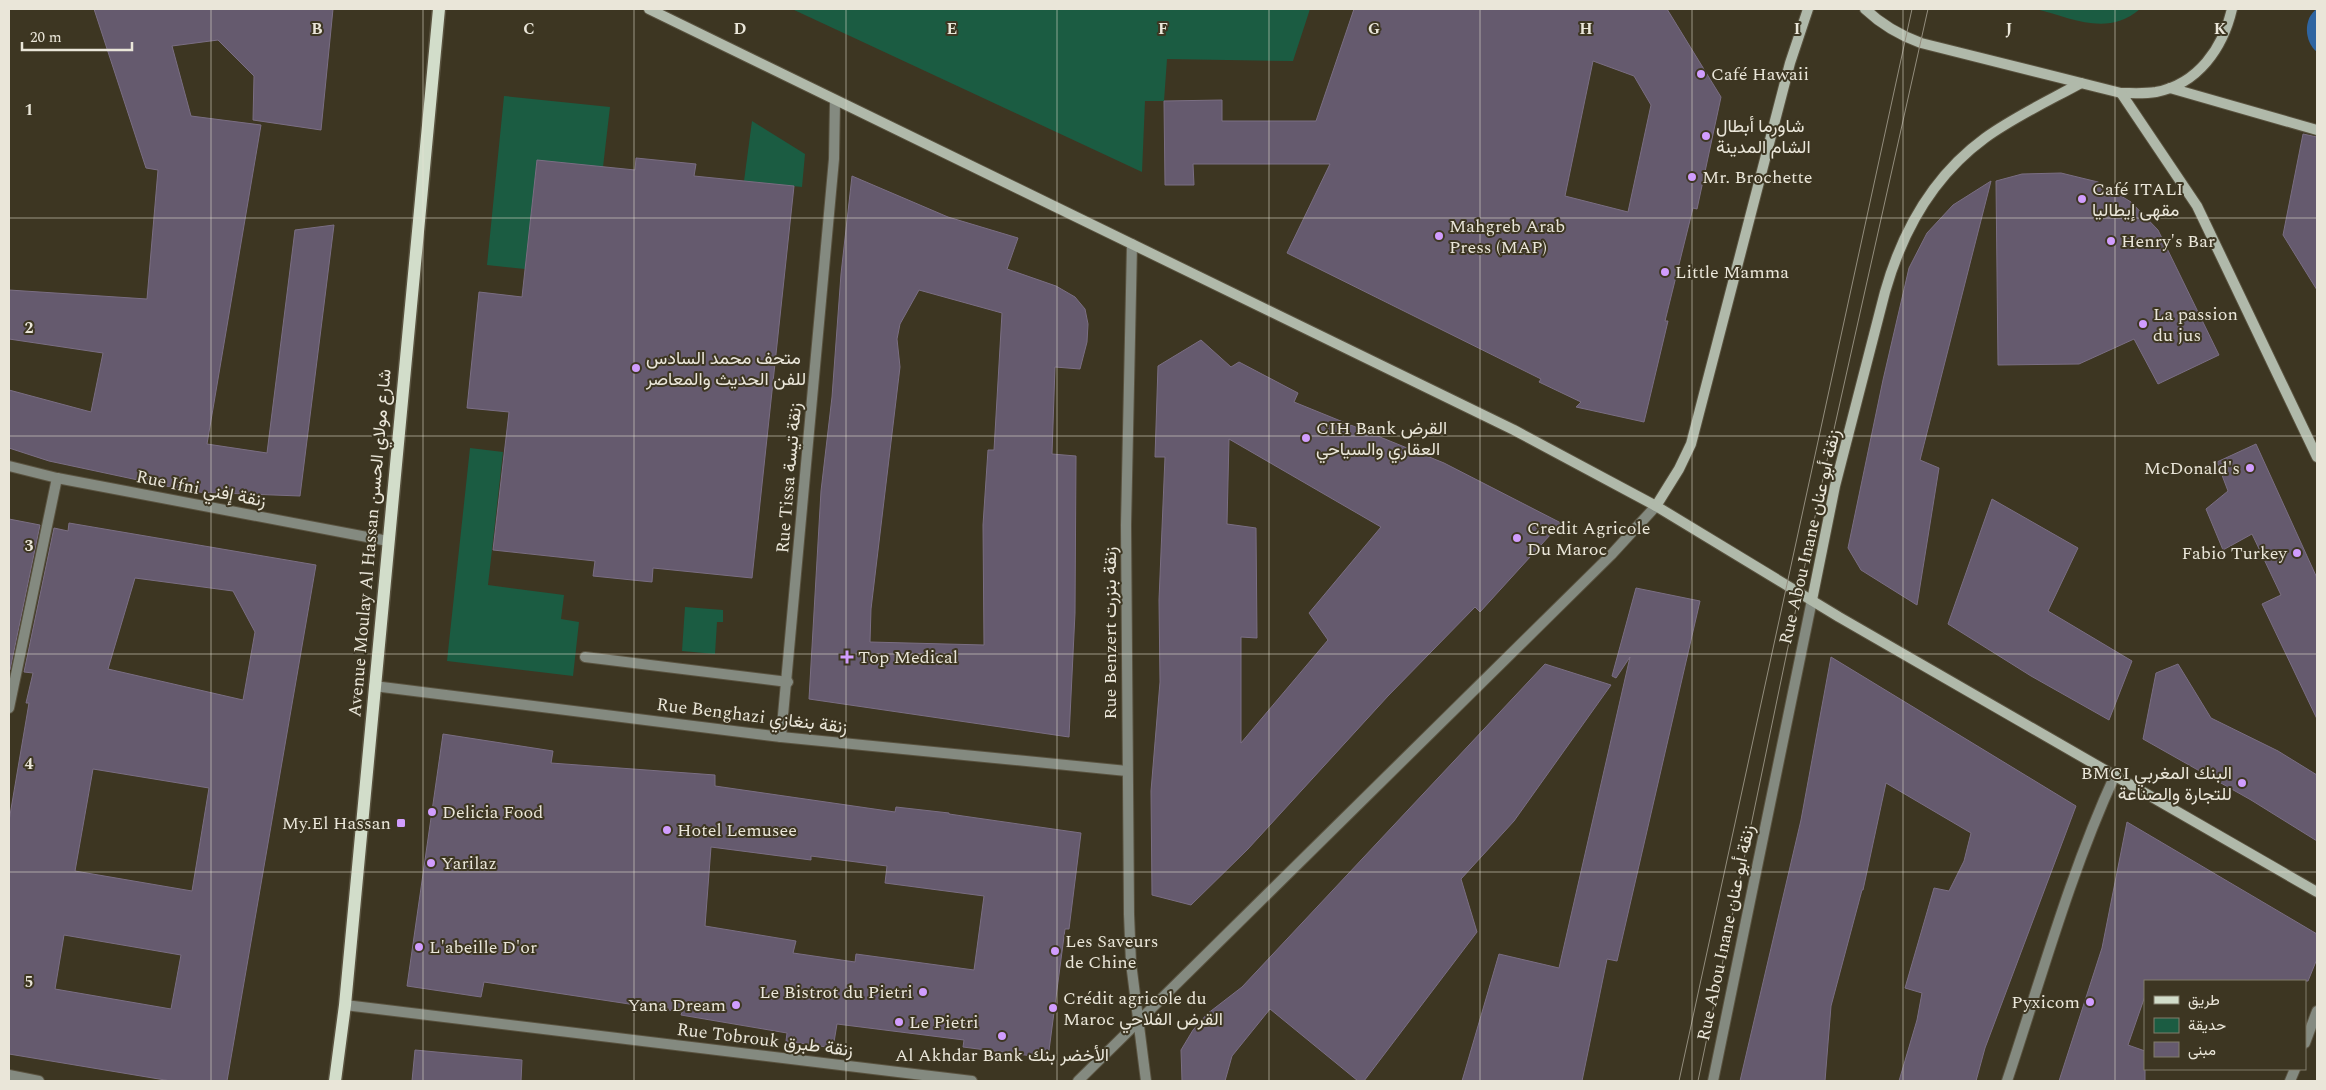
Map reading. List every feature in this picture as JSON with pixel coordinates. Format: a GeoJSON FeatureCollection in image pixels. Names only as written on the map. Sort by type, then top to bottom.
{"type":"FeatureCollection","features":[{"type":"Feature","properties":{"kind":"main road","name":"Avenue Moulay Al Hassan شارع مولاي الحسن"},"geometry":{"type":"LineString","coordinates":[[335,1081],[345,1005],[439,9]]}},
{"type":"Feature","properties":{"kind":"main road"},"geometry":{"type":"LineString","coordinates":[[649,9],[1514,430],[1656,506],[1812,600],[2317,892]]}},
{"type":"Feature","properties":{"kind":"main road"},"geometry":{"type":"LineString","coordinates":[[1656,506],[1679,469],[1691,444],[1790,62],[1808,9]]}},
{"type":"Feature","properties":{"kind":"main road"},"geometry":{"type":"LineString","coordinates":[[1865,9],[1880,23],[1900,36],[1921,43],[2121,93],[2145,93],[2170,88],[2189,78],[2206,64],[2219,46],[2228,25],[2232,9]]}},
{"type":"Feature","properties":{"kind":"main road","name":"Rue Abou Inane زنقة أبو عنان"},"geometry":{"type":"LineString","coordinates":[[1812,600],[1835,486],[1892,270],[1906,234],[1921,207],[1948,172],[1984,139],[2009,122],[2081,83]]}},
{"type":"Feature","properties":{"kind":"main road"},"geometry":{"type":"LineString","coordinates":[[2170,88],[2317,130]]}},
{"type":"Feature","properties":{"kind":"main road"},"geometry":{"type":"LineString","coordinates":[[2121,93],[2197,206],[2317,457]]}},
{"type":"Feature","properties":{"kind":"street","name":"Rue Tissa زنقة تيسة"},"geometry":{"type":"LineString","coordinates":[[781,737],[788,682],[834,159],[835,101]]}},
{"type":"Feature","properties":{"kind":"street","name":"Rue Benzert زنقة بنزرت"},"geometry":{"type":"LineString","coordinates":[[1132,244],[1126,525],[1127,771],[1131,963],[1146,1081]]}},
{"type":"Feature","properties":{"kind":"street","name":"Rue Ifni زنقة إفني"},"geometry":{"type":"LineString","coordinates":[[9,466],[57,478],[388,541]]}},
{"type":"Feature","properties":{"kind":"street"},"geometry":{"type":"LineString","coordinates":[[9,708],[57,478]]}},
{"type":"Feature","properties":{"kind":"street"},"geometry":{"type":"LineString","coordinates":[[1078,1081],[1610,555],[1656,506]]}},
{"type":"Feature","properties":{"kind":"street","name":"Rue Abou Inane زنقة أبو عنان"},"geometry":{"type":"LineString","coordinates":[[1713,1081],[1812,600]]}},
{"type":"Feature","properties":{"kind":"street"},"geometry":{"type":"LineString","coordinates":[[585,657],[788,682]]}},
{"type":"Feature","properties":{"kind":"street","name":"Rue Benghazi زنقة بنغازي"},"geometry":{"type":"LineString","coordinates":[[374,686],[781,737],[1127,771]]}},
{"type":"Feature","properties":{"kind":"street"},"geometry":{"type":"LineString","coordinates":[[2007,1081],[2064,908],[2099,812],[2115,775]]}},
{"type":"Feature","properties":{"kind":"street","name":"Rue Tobrouk زنقة طبرق"},"geometry":{"type":"LineString","coordinates":[[345,1005],[972,1081]]}},
{"type":"Feature","properties":{"kind":"street"},"geometry":{"type":"LineString","coordinates":[[2306,1040],[2317,1011]]}},
{"type":"Feature","properties":{"kind":"street"},"geometry":{"type":"LineString","coordinates":[[9,1075],[39,1081]]}},
{"type":"Feature","properties":{"kind":"green space"},"geometry":{"type":"Polygon","coordinates":[[[792,9],[1310,9],[1293,61],[1167,59],[1164,101],[1145,101],[1142,172],[792,9]]]}},
{"type":"Feature","properties":{"kind":"green space"},"geometry":{"type":"Polygon","coordinates":[[[2036,9],[2140,9],[2128,17],[2102,24],[2089,23],[2036,9]]]}},
{"type":"Feature","properties":{"kind":"green space"},"geometry":{"type":"Polygon","coordinates":[[[504,96],[610,107],[603,167],[537,161],[525,269],[487,265],[504,96]]]}},
{"type":"Feature","properties":{"kind":"green space"},"geometry":{"type":"Polygon","coordinates":[[[752,121],[805,154],[802,187],[744,181],[752,121]]]}},
{"type":"Feature","properties":{"kind":"green space"},"geometry":{"type":"Polygon","coordinates":[[[470,448],[503,452],[488,585],[564,595],[561,619],[579,622],[573,676],[447,661],[470,448]]]}},
{"type":"Feature","properties":{"kind":"green space"},"geometry":{"type":"Polygon","coordinates":[[[685,607],[723,610],[723,622],[717,622],[715,654],[682,651],[685,607]]]}},
{"type":"Feature","properties":{"kind":"water"},"geometry":{"type":"Polygon","coordinates":[[[2317,9],[2317,52],[2310,42],[2307,24],[2312,13],[2317,9]]]}},
{"type":"Feature","properties":{"kind":"building"},"geometry":{"type":"Polygon","coordinates":[[[94,9],[333,9],[321,130],[253,120],[254,76],[218,40],[172,46],[191,116],[261,125],[207,444],[267,453],[295,230],[334,225],[300,496],[194,492],[49,461],[9,448],[9,390],[91,412],[103,353],[9,339],[9,290],[147,299],[158,170],[146,168],[94,9]]]}},
{"type":"Feature","properties":{"kind":"building"},"geometry":{"type":"Polygon","coordinates":[[[1354,9],[1667,9],[1721,97],[1697,209],[1693,208],[1665,321],[1668,321],[1644,422],[1576,407],[1581,402],[1539,382],[1541,379],[1287,253],[1330,164],[1193,164],[1194,185],[1165,185],[1164,101],[1222,100],[1222,121],[1316,121],[1354,9]],[[1593,61],[1565,196],[1628,212],[1651,105],[1634,76],[1593,61]]]}},
{"type":"Feature","properties":{"kind":"building"},"geometry":{"type":"Polygon","coordinates":[[[2303,134],[2317,137],[2317,290],[2283,235],[2303,134]]]}},
{"type":"Feature","properties":{"kind":"building"},"geometry":{"type":"Polygon","coordinates":[[[636,158],[696,164],[694,176],[794,186],[752,578],[653,568],[652,582],[593,576],[595,561],[493,550],[509,412],[467,408],[479,292],[522,297],[537,160],[635,170],[636,158]]]}},
{"type":"Feature","properties":{"kind":"building"},"geometry":{"type":"Polygon","coordinates":[[[2061,173],[2098,182],[2131,202],[2158,230],[2219,355],[2158,384],[2134,339],[2079,364],[1998,365],[1996,181],[2022,174],[2061,173]]]}},
{"type":"Feature","properties":{"kind":"building"},"geometry":{"type":"Polygon","coordinates":[[[852,176],[948,217],[1018,238],[1007,269],[1056,286],[1075,297],[1085,309],[1088,324],[1087,342],[1080,369],[1055,367],[1052,454],[1076,456],[1075,613],[1069,737],[809,699],[821,491],[832,397],[841,274],[852,176]],[[919,290],[900,324],[897,339],[900,367],[871,609],[870,642],[984,645],[983,525],[988,450],[994,450],[1002,313],[919,290]]]}},
{"type":"Feature","properties":{"kind":"building"},"geometry":{"type":"Polygon","coordinates":[[[1991,181],[1920,460],[1939,468],[1917,605],[1861,570],[1848,548],[1883,380],[1909,268],[1927,233],[1953,205],[1991,181]]]}},
{"type":"Feature","properties":{"kind":"building"},"geometry":{"type":"Polygon","coordinates":[[[1201,340],[1231,367],[1239,362],[1298,393],[1294,402],[1444,463],[1561,523],[1480,612],[1475,607],[1388,696],[1248,849],[1191,905],[1152,895],[1151,791],[1160,682],[1159,600],[1165,457],[1155,457],[1158,366],[1201,340]],[[1229,439],[1227,524],[1256,528],[1257,638],[1241,637],[1241,743],[1328,640],[1309,613],[1381,527],[1229,439]]]}},
{"type":"Feature","properties":{"kind":"building"},"geometry":{"type":"Polygon","coordinates":[[[2256,444],[2317,578],[2317,719],[2262,604],[2281,595],[2252,534],[2223,550],[2206,509],[2228,491],[2217,462],[2256,444]]]}},
{"type":"Feature","properties":{"kind":"building"},"geometry":{"type":"Polygon","coordinates":[[[1992,499],[2078,548],[2048,611],[2132,661],[2109,720],[2031,676],[1948,624],[1992,499]]]}},
{"type":"Feature","properties":{"kind":"building"},"geometry":{"type":"Polygon","coordinates":[[[9,519],[40,525],[10,670],[9,670],[9,519]]]}},
{"type":"Feature","properties":{"kind":"building"},"geometry":{"type":"Polygon","coordinates":[[[69,523],[316,565],[227,1081],[171,1081],[9,1054],[9,821],[29,703],[26,703],[33,673],[24,672],[54,528],[68,531],[69,523]],[[135,578],[108,669],[243,700],[255,632],[233,591],[135,578]],[[93,769],[75,871],[192,891],[209,788],[93,769]],[[64,935],[55,989],[171,1009],[181,955],[64,935]]]}},
{"type":"Feature","properties":{"kind":"building"},"geometry":{"type":"Polygon","coordinates":[[[1636,588],[1700,601],[1617,961],[1607,959],[1582,1081],[1462,1081],[1499,954],[1559,968],[1630,657],[1616,678],[1612,676],[1636,588]]]}},
{"type":"Feature","properties":{"kind":"building"},"geometry":{"type":"Polygon","coordinates":[[[1831,657],[2076,806],[1985,1048],[1976,1081],[1899,1081],[1917,1020],[1922,993],[1905,988],[1934,888],[1949,891],[1964,861],[1971,833],[1886,783],[1863,890],[1831,1006],[1825,1081],[1740,1081],[1801,820],[1831,657]]]}},
{"type":"Feature","properties":{"kind":"building"},"geometry":{"type":"Polygon","coordinates":[[[1545,664],[1611,685],[1514,821],[1461,879],[1477,932],[1364,1081],[1358,1081],[1270,1009],[1232,1056],[1225,1081],[1182,1081],[1181,1050],[1193,1030],[1207,1014],[1242,987],[1545,664]]]}},
{"type":"Feature","properties":{"kind":"building"},"geometry":{"type":"Polygon","coordinates":[[[2178,664],[2211,718],[2278,751],[2317,775],[2317,841],[2251,800],[2143,739],[2156,673],[2178,664]]]}},
{"type":"Feature","properties":{"kind":"building"},"geometry":{"type":"Polygon","coordinates":[[[443,734],[553,751],[551,763],[715,775],[715,786],[895,812],[896,807],[949,813],[1081,833],[1069,929],[1065,929],[1048,1058],[963,1047],[964,1040],[837,1024],[833,1048],[786,1041],[787,1033],[681,1015],[682,1012],[484,982],[481,997],[407,986],[443,734]],[[711,847],[705,926],[796,941],[793,953],[855,962],[856,954],[974,970],[984,896],[885,883],[887,866],[811,856],[811,860],[711,847]]]}},
{"type":"Feature","properties":{"kind":"building"},"geometry":{"type":"Polygon","coordinates":[[[2127,822],[2317,934],[2317,959],[2308,981],[2144,980],[2144,999],[2128,1045],[2144,1051],[2145,1081],[2059,1081],[2102,948],[2127,822]]]}},
{"type":"Feature","properties":{"kind":"building"},"geometry":{"type":"Polygon","coordinates":[[[415,1050],[522,1060],[521,1081],[412,1081],[415,1050]]]}},
{"type":"Feature","properties":{"kind":"tram line"},"geometry":{"type":"LineString","coordinates":[[1679,1081],[1912,9]]}},
{"type":"Feature","properties":{"kind":"tram line"},"geometry":{"type":"LineString","coordinates":[[1698,1081],[1822,483],[1928,9]]}},
{"type":"Feature","properties":{"kind":"place","name":"Café Hawaii"},"geometry":{"type":"Point","coordinates":[1701,74]}},
{"type":"Feature","properties":{"kind":"place","name":"شاورما أبطال الشام المدينة"},"geometry":{"type":"Point","coordinates":[1706,136]}},
{"type":"Feature","properties":{"kind":"place","name":"Mr. Brochette"},"geometry":{"type":"Point","coordinates":[1692,177]}},
{"type":"Feature","properties":{"kind":"place","name":"Café ITALI مقهى إيطاليا"},"geometry":{"type":"Point","coordinates":[2082,199]}},
{"type":"Feature","properties":{"kind":"place","name":"Mahgreb Arab Press (MAP)"},"geometry":{"type":"Point","coordinates":[1439,236]}},
{"type":"Feature","properties":{"kind":"place","name":"Henry's Bar"},"geometry":{"type":"Point","coordinates":[2111,241]}},
{"type":"Feature","properties":{"kind":"place","name":"Little Mamma"},"geometry":{"type":"Point","coordinates":[1665,272]}},
{"type":"Feature","properties":{"kind":"place","name":"La passion du jus"},"geometry":{"type":"Point","coordinates":[2143,324]}},
{"type":"Feature","properties":{"kind":"place","name":"متحف محمد السادس للفن الحديث والمعاصر"},"geometry":{"type":"Point","coordinates":[636,368]}},
{"type":"Feature","properties":{"kind":"place","name":"CIH Bank القرض العقاري والسياحي"},"geometry":{"type":"Point","coordinates":[1306,438]}},
{"type":"Feature","properties":{"kind":"place","name":"McDonald's"},"geometry":{"type":"Point","coordinates":[2250,468]}},
{"type":"Feature","properties":{"kind":"place","name":"Credit Agricole Du Maroc"},"geometry":{"type":"Point","coordinates":[1517,538]}},
{"type":"Feature","properties":{"kind":"place","name":"Fabio Turkey"},"geometry":{"type":"Point","coordinates":[2297,553]}},
{"type":"Feature","properties":{"kind":"place","name":"Top Medical"},"geometry":{"type":"Point","coordinates":[847,657]}},
{"type":"Feature","properties":{"kind":"place","name":"BMCI البنك المغربي للتجارة والصناعة"},"geometry":{"type":"Point","coordinates":[2242,783]}},
{"type":"Feature","properties":{"kind":"place","name":"Delicia Food"},"geometry":{"type":"Point","coordinates":[432,812]}},
{"type":"Feature","properties":{"kind":"place","name":"My.El Hassan"},"geometry":{"type":"Point","coordinates":[401,823]}},
{"type":"Feature","properties":{"kind":"place","name":"Hotel Lemusee"},"geometry":{"type":"Point","coordinates":[667,830]}},
{"type":"Feature","properties":{"kind":"place","name":"Yarilaz"},"geometry":{"type":"Point","coordinates":[431,863]}},
{"type":"Feature","properties":{"kind":"place","name":"L'abeille D'or"},"geometry":{"type":"Point","coordinates":[419,947]}},
{"type":"Feature","properties":{"kind":"place","name":"Les Saveurs de Chine"},"geometry":{"type":"Point","coordinates":[1055,951]}},
{"type":"Feature","properties":{"kind":"place","name":"Le Bistrot du Pietri"},"geometry":{"type":"Point","coordinates":[923,992]}},
{"type":"Feature","properties":{"kind":"place","name":"Pyxicom"},"geometry":{"type":"Point","coordinates":[2090,1002]}},
{"type":"Feature","properties":{"kind":"place","name":"Yana Dream"},"geometry":{"type":"Point","coordinates":[736,1005]}},
{"type":"Feature","properties":{"kind":"place","name":"Crédit agricole du Maroc القرض الفلاحي"},"geometry":{"type":"Point","coordinates":[1053,1008]}},
{"type":"Feature","properties":{"kind":"place","name":"Le Pietri"},"geometry":{"type":"Point","coordinates":[899,1022]}},
{"type":"Feature","properties":{"kind":"place","name":"Al Akhdar Bank الأخضر بنك"},"geometry":{"type":"Point","coordinates":[1002,1036]}}]}
